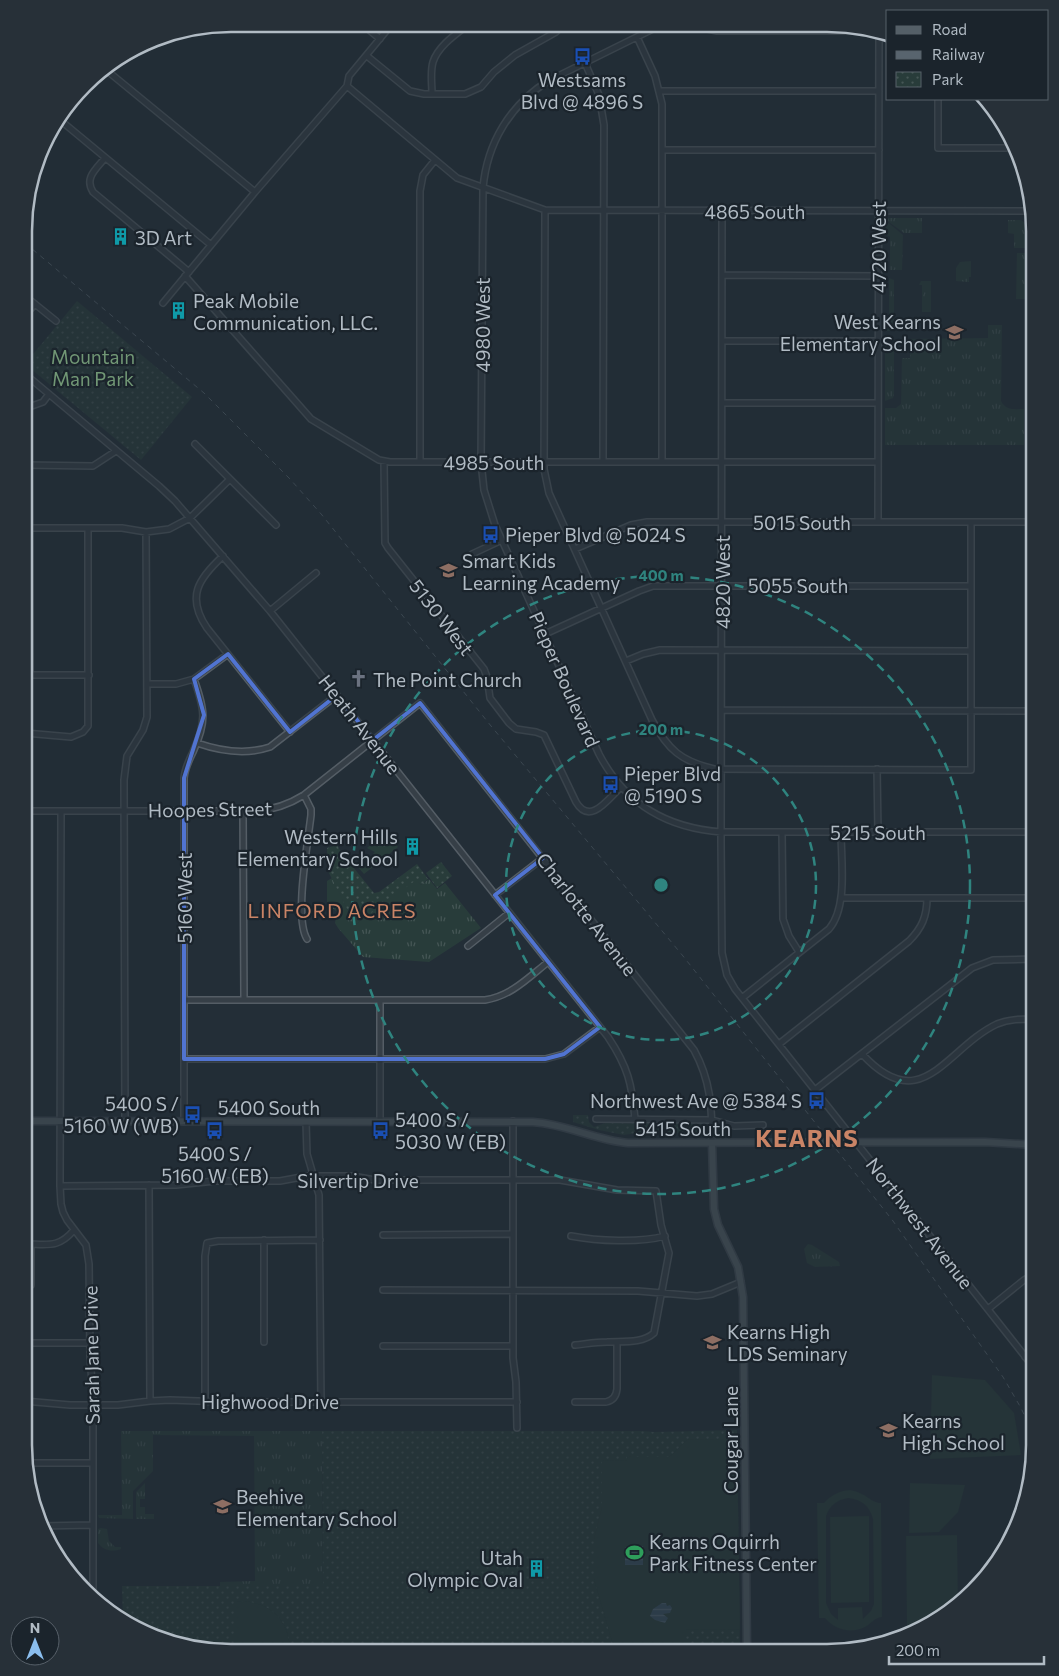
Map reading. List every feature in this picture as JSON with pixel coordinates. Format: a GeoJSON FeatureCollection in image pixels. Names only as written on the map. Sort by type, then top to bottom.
{"type":"FeatureCollection","features":[{"type":"Feature","properties":{"kind":"main road","name":"5400 South"},"geometry":{"type":"LineString","coordinates":[[32,1122],[513,1121]]}},
{"type":"Feature","properties":{"kind":"main road","name":"5415 South"},"geometry":{"type":"LineString","coordinates":[[513,1121],[550,1123],[615,1142],[985,1142],[1026,1145]]}},
{"type":"Feature","properties":{"kind":"main road","name":"Cougar Lane"},"geometry":{"type":"LineString","coordinates":[[712,1143],[714,1209],[718,1225],[738,1267],[742,1282],[747,1644]]}},
{"type":"Feature","properties":{"kind":"street"},"geometry":{"type":"LineString","coordinates":[[372,32],[380,39]]}},
{"type":"Feature","properties":{"kind":"street"},"geometry":{"type":"LineString","coordinates":[[163,303],[254,192],[347,86],[350,76],[386,32]]}},
{"type":"Feature","properties":{"kind":"street"},"geometry":{"type":"LineString","coordinates":[[432,94],[434,59],[446,44],[460,32]]}},
{"type":"Feature","properties":{"kind":"street"},"geometry":{"type":"LineString","coordinates":[[367,56],[410,91],[432,94],[460,94],[472,92],[481,87],[494,72],[515,55],[556,32]]}},
{"type":"Feature","properties":{"kind":"street","name":"4980 West"},"geometry":{"type":"LineString","coordinates":[[481,462],[483,188],[486,165],[492,144],[515,109],[541,86],[647,32]]}},
{"type":"Feature","properties":{"kind":"street"},"geometry":{"type":"LineString","coordinates":[[637,37],[655,76],[662,104],[662,462]]}},
{"type":"Feature","properties":{"kind":"street","name":"4720 West"},"geometry":{"type":"LineString","coordinates":[[878,39],[878,522]]}},
{"type":"Feature","properties":{"kind":"street"},"geometry":{"type":"LineString","coordinates":[[585,62],[598,96],[603,116],[603,462]]}},
{"type":"Feature","properties":{"kind":"street"},"geometry":{"type":"LineString","coordinates":[[111,74],[254,192]]}},
{"type":"Feature","properties":{"kind":"street","name":"4865 South"},"geometry":{"type":"LineString","coordinates":[[347,86],[457,178],[545,210],[1026,212]]}},
{"type":"Feature","properties":{"kind":"street"},"geometry":{"type":"LineString","coordinates":[[660,91],[879,91]]}},
{"type":"Feature","properties":{"kind":"street"},"geometry":{"type":"LineString","coordinates":[[938,100],[938,148],[1008,148]]}},
{"type":"Feature","properties":{"kind":"street"},"geometry":{"type":"LineString","coordinates":[[64,124],[211,245]]}},
{"type":"Feature","properties":{"kind":"street"},"geometry":{"type":"LineString","coordinates":[[663,150],[878,150]]}},
{"type":"Feature","properties":{"kind":"street","name":"4985 South"},"geometry":{"type":"LineString","coordinates":[[106,158],[90,177],[89,185],[93,192],[187,274],[311,419],[369,455],[384,461],[878,462]]}},
{"type":"Feature","properties":{"kind":"street"},"geometry":{"type":"LineString","coordinates":[[420,462],[420,191],[423,175],[435,160]]}},
{"type":"Feature","properties":{"kind":"street"},"geometry":{"type":"LineString","coordinates":[[545,210],[544,461],[546,481],[652,720],[667,744],[684,759],[697,765],[722,769],[971,770],[971,522]]}},
{"type":"Feature","properties":{"kind":"street","name":"4820 West"},"geometry":{"type":"LineString","coordinates":[[722,210],[722,953]]}},
{"type":"Feature","properties":{"kind":"street"},"geometry":{"type":"LineString","coordinates":[[722,275],[878,276]]}},
{"type":"Feature","properties":{"kind":"street"},"geometry":{"type":"LineString","coordinates":[[32,302],[56,321]]}},
{"type":"Feature","properties":{"kind":"street"},"geometry":{"type":"LineString","coordinates":[[32,308],[35,304]]}},
{"type":"Feature","properties":{"kind":"street"},"geometry":{"type":"LineString","coordinates":[[722,341],[878,341]]}},
{"type":"Feature","properties":{"kind":"street","name":"Heath Avenue"},"geometry":{"type":"LineString","coordinates":[[32,380],[159,486],[190,518],[270,612],[600,1027],[622,1059],[629,1075],[633,1096],[634,1119]]}},
{"type":"Feature","properties":{"kind":"street"},"geometry":{"type":"LineString","coordinates":[[32,406],[43,402],[49,394]]}},
{"type":"Feature","properties":{"kind":"street"},"geometry":{"type":"LineString","coordinates":[[722,403],[878,403]]}},
{"type":"Feature","properties":{"kind":"street"},"geometry":{"type":"LineString","coordinates":[[195,444],[276,525]]}},
{"type":"Feature","properties":{"kind":"street"},"geometry":{"type":"LineString","coordinates":[[32,465],[93,466],[116,451]]}},
{"type":"Feature","properties":{"kind":"street","name":"5130 West"},"geometry":{"type":"LineString","coordinates":[[384,461],[384,537],[388,548],[484,670],[490,698],[516,729],[544,735],[580,809],[587,813],[596,810],[621,787]]}},
{"type":"Feature","properties":{"kind":"street","name":"Pieper Boulevard"},"geometry":{"type":"LineString","coordinates":[[481,462],[486,499],[502,540],[599,754],[609,772],[634,799],[660,817],[675,824],[722,832]]}},
{"type":"Feature","properties":{"kind":"street"},"geometry":{"type":"LineString","coordinates":[[32,528],[122,528],[146,532],[169,529],[190,518],[230,479]]}},
{"type":"Feature","properties":{"kind":"street","name":"5015 South"},"geometry":{"type":"LineString","coordinates":[[575,549],[639,523],[1026,522]]}},
{"type":"Feature","properties":{"kind":"street"},"geometry":{"type":"LineString","coordinates":[[32,734],[71,737],[83,732],[89,722],[88,528]]}},
{"type":"Feature","properties":{"kind":"street"},"geometry":{"type":"LineString","coordinates":[[125,1122],[125,762],[145,724],[147,684],[146,532]]}},
{"type":"Feature","properties":{"kind":"street"},"geometry":{"type":"LineString","coordinates":[[472,554],[502,540]]}},
{"type":"Feature","properties":{"kind":"street"},"geometry":{"type":"LineString","coordinates":[[223,556],[202,577],[196,599],[198,613],[202,621],[290,732]]}},
{"type":"Feature","properties":{"kind":"street"},"geometry":{"type":"LineString","coordinates":[[270,612],[316,573]]}},
{"type":"Feature","properties":{"kind":"street","name":"5055 South"},"geometry":{"type":"LineString","coordinates":[[545,634],[654,586],[971,586]]}},
{"type":"Feature","properties":{"kind":"street"},"geometry":{"type":"LineString","coordinates":[[626,661],[652,651],[971,651]]}},
{"type":"Feature","properties":{"kind":"street"},"geometry":{"type":"LineString","coordinates":[[147,684],[176,684],[194,679],[228,654]]}},
{"type":"Feature","properties":{"kind":"street"},"geometry":{"type":"LineString","coordinates":[[32,675],[89,675]]}},
{"type":"Feature","properties":{"kind":"street","name":"5160 West"},"geometry":{"type":"LineString","coordinates":[[184,1122],[184,773],[197,743],[204,715],[194,679]]}},
{"type":"Feature","properties":{"kind":"street"},"geometry":{"type":"LineString","coordinates":[[197,743],[227,751],[259,750],[270,747],[337,695]]}},
{"type":"Feature","properties":{"kind":"street","name":"Hoopes Street"},"geometry":{"type":"LineString","coordinates":[[32,811],[243,811],[275,809],[304,795],[420,703]]}},
{"type":"Feature","properties":{"kind":"street","name":"Charlotte Avenue"},"geometry":{"type":"LineString","coordinates":[[420,703],[694,1050],[708,1082],[712,1120],[712,1143]]}},
{"type":"Feature","properties":{"kind":"street"},"geometry":{"type":"LineString","coordinates":[[722,710],[1026,711]]}},
{"type":"Feature","properties":{"kind":"street"},"geometry":{"type":"LineString","coordinates":[[877,770],[878,832]]}},
{"type":"Feature","properties":{"kind":"street"},"geometry":{"type":"LineString","coordinates":[[304,795],[311,809],[303,895],[303,927],[307,939]]}},
{"type":"Feature","properties":{"kind":"street","name":"Sarah Jane Drive"},"geometry":{"type":"LineString","coordinates":[[61,810],[60,1186],[63,1212],[74,1230],[81,1237],[88,1254],[93,1404],[92,1586]]}},
{"type":"Feature","properties":{"kind":"street"},"geometry":{"type":"LineString","coordinates":[[243,811],[244,1000]]}},
{"type":"Feature","properties":{"kind":"street","name":"5215 South"},"geometry":{"type":"LineString","coordinates":[[722,832],[1026,832]]}},
{"type":"Feature","properties":{"kind":"street"},"geometry":{"type":"LineString","coordinates":[[782,832],[783,919],[789,936],[800,952]]}},
{"type":"Feature","properties":{"kind":"street"},"geometry":{"type":"LineString","coordinates":[[742,998],[829,929],[834,922],[840,911],[841,832]]}},
{"type":"Feature","properties":{"kind":"street"},"geometry":{"type":"LineString","coordinates":[[495,895],[543,858]]}},
{"type":"Feature","properties":{"kind":"street"},"geometry":{"type":"LineString","coordinates":[[841,898],[1026,898]]}},
{"type":"Feature","properties":{"kind":"street"},"geometry":{"type":"LineString","coordinates":[[779,1044],[909,941],[924,922],[928,898]]}},
{"type":"Feature","properties":{"kind":"street"},"geometry":{"type":"LineString","coordinates":[[468,946],[509,913]]}},
{"type":"Feature","properties":{"kind":"street","name":"Northwest Avenue"},"geometry":{"type":"LineString","coordinates":[[722,953],[727,975],[742,998],[1025,1357]]}},
{"type":"Feature","properties":{"kind":"street"},"geometry":{"type":"LineString","coordinates":[[816,1090],[972,968],[993,960],[1026,959]]}},
{"type":"Feature","properties":{"kind":"street"},"geometry":{"type":"LineString","coordinates":[[184,1000],[493,999],[515,989],[548,962]]}},
{"type":"Feature","properties":{"kind":"street"},"geometry":{"type":"LineString","coordinates":[[380,1000],[380,1122]]}},
{"type":"Feature","properties":{"kind":"street"},"geometry":{"type":"LineString","coordinates":[[862,1054],[874,1067],[890,1077],[914,1079],[930,1074],[938,1069],[996,1025],[1012,1020],[1026,1019]]}},
{"type":"Feature","properties":{"kind":"street"},"geometry":{"type":"LineString","coordinates":[[184,1059],[545,1059],[564,1054],[600,1027]]}},
{"type":"Feature","properties":{"kind":"street"},"geometry":{"type":"LineString","coordinates":[[596,1119],[712,1120],[734,1126],[763,1125]]}},
{"type":"Feature","properties":{"kind":"street"},"geometry":{"type":"LineString","coordinates":[[513,1121],[513,1346],[517,1402],[516,1428]]}},
{"type":"Feature","properties":{"kind":"street"},"geometry":{"type":"LineString","coordinates":[[306,1122],[307,1154],[319,1195],[321,1402]]}},
{"type":"Feature","properties":{"kind":"street","name":"Silvertip Drive"},"geometry":{"type":"LineString","coordinates":[[60,1186],[149,1186],[215,1181],[280,1181],[314,1176],[352,1176],[375,1180],[560,1180],[617,1190],[656,1190],[661,1225],[665,1236]]}},
{"type":"Feature","properties":{"kind":"street"},"geometry":{"type":"LineString","coordinates":[[149,1186],[150,1401]]}},
{"type":"Feature","properties":{"kind":"street"},"geometry":{"type":"LineString","coordinates":[[32,1244],[61,1242],[74,1230]]}},
{"type":"Feature","properties":{"kind":"street"},"geometry":{"type":"LineString","coordinates":[[383,1235],[513,1234]]}},
{"type":"Feature","properties":{"kind":"street"},"geometry":{"type":"LineString","coordinates":[[571,1236],[591,1239],[654,1239],[665,1236],[668,1247],[668,1259],[654,1333],[638,1340],[575,1345]]}},
{"type":"Feature","properties":{"kind":"street"},"geometry":{"type":"LineString","coordinates":[[264,1240],[264,1342]]}},
{"type":"Feature","properties":{"kind":"street"},"geometry":{"type":"LineString","coordinates":[[205,1401],[205,1256],[207,1243],[218,1241],[320,1240]]}},
{"type":"Feature","properties":{"kind":"street"},"geometry":{"type":"LineString","coordinates":[[988,1309],[1026,1279]]}},
{"type":"Feature","properties":{"kind":"street"},"geometry":{"type":"LineString","coordinates":[[383,1290],[661,1292],[706,1296],[742,1282]]}},
{"type":"Feature","properties":{"kind":"street"},"geometry":{"type":"LineString","coordinates":[[32,1342],[90,1342]]}},
{"type":"Feature","properties":{"kind":"street"},"geometry":{"type":"LineString","coordinates":[[575,1402],[606,1402],[615,1396],[617,1389],[617,1342]]}},
{"type":"Feature","properties":{"kind":"street"},"geometry":{"type":"LineString","coordinates":[[383,1346],[513,1346]]}},
{"type":"Feature","properties":{"kind":"street","name":"Highwood Drive"},"geometry":{"type":"LineString","coordinates":[[32,1401],[118,1405],[150,1401],[517,1402]]}},
{"type":"Feature","properties":{"kind":"street"},"geometry":{"type":"LineString","coordinates":[[33,1463],[92,1463]]}},
{"type":"Feature","properties":{"kind":"street"},"geometry":{"type":"LineString","coordinates":[[50,1526],[92,1525]]}},
{"type":"Feature","properties":{"kind":"highlighted area"},"geometry":{"type":"Polygon","coordinates":[[[228,654],[290,732],[337,695],[373,740],[420,703],[543,858],[495,895],[600,1027],[564,1054],[545,1059],[184,1059],[184,778],[204,715],[194,679],[228,654]]]}},
{"type":"Feature","properties":{"kind":"green space"},"geometry":{"type":"Polygon","coordinates":[[[889,218],[922,218],[922,233],[904,233],[886,220],[889,218]]]}},
{"type":"Feature","properties":{"kind":"green space"},"geometry":{"type":"Polygon","coordinates":[[[885,220],[903,235],[902,270],[890,270],[890,237],[884,233],[885,220]]]}},
{"type":"Feature","properties":{"kind":"green space"},"geometry":{"type":"Polygon","coordinates":[[[1008,220],[1021,220],[1025,223],[1025,248],[1014,248],[1014,234],[1008,233],[1008,220]]]}},
{"type":"Feature","properties":{"kind":"green space"},"geometry":{"type":"Polygon","coordinates":[[[1017,253],[1025,253],[1025,299],[1016,299],[1017,253]]]}},
{"type":"Feature","properties":{"kind":"green space"},"geometry":{"type":"Polygon","coordinates":[[[971,261],[971,277],[969,277],[969,282],[956,281],[956,268],[960,262],[971,261]]]}},
{"type":"Feature","properties":{"kind":"green space"},"geometry":{"type":"Polygon","coordinates":[[[889,278],[894,280],[894,329],[893,331],[885,331],[885,324],[889,323],[889,278]]]}},
{"type":"Feature","properties":{"kind":"green space"},"geometry":{"type":"Polygon","coordinates":[[[921,281],[931,281],[931,312],[922,312],[922,285],[919,285],[921,281]]]}},
{"type":"Feature","properties":{"kind":"green space","name":"Mountain Man Park"},"geometry":{"type":"Polygon","coordinates":[[[77,301],[192,397],[141,460],[32,370],[32,356],[77,301]]]}},
{"type":"Feature","properties":{"kind":"green space"},"geometry":{"type":"Polygon","coordinates":[[[988,325],[1002,325],[1001,401],[1008,408],[1024,409],[1024,445],[885,445],[885,408],[896,408],[901,404],[902,358],[910,358],[910,341],[902,341],[902,339],[988,338],[988,325]]]}},
{"type":"Feature","properties":{"kind":"green space"},"geometry":{"type":"Polygon","coordinates":[[[885,344],[891,345],[894,350],[894,394],[893,398],[885,401],[885,344]]]}},
{"type":"Feature","properties":{"kind":"green space"},"geometry":{"type":"Polygon","coordinates":[[[386,832],[398,847],[364,874],[358,867],[361,867],[374,856],[375,852],[367,848],[386,832]]]}},
{"type":"Feature","properties":{"kind":"green space"},"geometry":{"type":"Polygon","coordinates":[[[337,845],[374,893],[379,892],[417,864],[428,879],[421,885],[416,880],[355,925],[327,869],[327,848],[337,845]]]}},
{"type":"Feature","properties":{"kind":"green space"},"geometry":{"type":"Polygon","coordinates":[[[441,862],[452,876],[437,888],[426,873],[441,862]]]}},
{"type":"Feature","properties":{"kind":"green space"},"geometry":{"type":"Polygon","coordinates":[[[332,878],[355,925],[416,879],[421,885],[429,879],[437,889],[445,883],[481,928],[429,962],[363,957],[338,928],[335,923],[337,912],[327,903],[327,881],[332,878]]]}},
{"type":"Feature","properties":{"kind":"green space"},"geometry":{"type":"Polygon","coordinates":[[[573,1115],[588,1115],[589,1122],[594,1127],[605,1123],[702,1124],[705,1127],[705,1132],[702,1134],[643,1132],[624,1135],[573,1122],[573,1115]]]}},
{"type":"Feature","properties":{"kind":"green space"},"geometry":{"type":"Polygon","coordinates":[[[808,1244],[839,1262],[840,1266],[815,1267],[807,1263],[804,1249],[808,1244]]]}},
{"type":"Feature","properties":{"kind":"green space"},"geometry":{"type":"Polygon","coordinates":[[[932,1375],[985,1380],[1014,1413],[1021,1455],[930,1459],[932,1375]]]}},
{"type":"Feature","properties":{"kind":"green space"},"geometry":{"type":"Polygon","coordinates":[[[737,1430],[740,1644],[231,1644],[205,1642],[180,1637],[143,1623],[123,1611],[122,1586],[323,1586],[322,1431],[654,1432],[737,1430]]]}},
{"type":"Feature","properties":{"kind":"green space"},"geometry":{"type":"Polygon","coordinates":[[[121,1431],[322,1431],[323,1586],[220,1586],[220,1582],[255,1581],[254,1436],[153,1435],[153,1471],[133,1491],[133,1519],[99,1518],[98,1515],[122,1515],[121,1431]]]}},
{"type":"Feature","properties":{"kind":"green space","name":"Kearns Oquirrh Park Fitness Center"},"geometry":{"type":"Polygon","coordinates":[[[737,1439],[740,1629],[686,1630],[686,1644],[613,1644],[594,1579],[594,1539],[602,1507],[602,1461],[627,1460],[627,1456],[669,1457],[687,1440],[737,1439]]]}},
{"type":"Feature","properties":{"kind":"green space"},"geometry":{"type":"Polygon","coordinates":[[[145,1483],[145,1499],[140,1499],[140,1507],[145,1507],[145,1514],[154,1514],[154,1519],[136,1519],[136,1492],[145,1483]]]}},
{"type":"Feature","properties":{"kind":"green space"},"geometry":{"type":"Polygon","coordinates":[[[910,1483],[965,1485],[958,1512],[939,1532],[909,1533],[910,1483]]]}},
{"type":"Feature","properties":{"kind":"green space"},"geometry":{"type":"Polygon","coordinates":[[[855,1491],[877,1503],[881,1503],[882,1617],[865,1627],[854,1630],[838,1628],[825,1618],[819,1618],[817,1503],[824,1503],[836,1494],[855,1491]],[[853,1499],[840,1500],[832,1506],[826,1516],[826,1603],[831,1614],[838,1620],[838,1608],[862,1607],[863,1619],[871,1611],[874,1604],[872,1514],[861,1502],[853,1499]]]}},
{"type":"Feature","properties":{"kind":"green space"},"geometry":{"type":"Polygon","coordinates":[[[869,1516],[869,1602],[831,1603],[830,1517],[869,1516]]]}},
{"type":"Feature","properties":{"kind":"green space"},"geometry":{"type":"Polygon","coordinates":[[[98,1529],[107,1529],[109,1541],[115,1547],[121,1547],[121,1549],[108,1550],[100,1546],[98,1543],[98,1529]]]}},
{"type":"Feature","properties":{"kind":"green space"},"geometry":{"type":"Polygon","coordinates":[[[957,1535],[958,1595],[938,1610],[911,1625],[907,1625],[906,1536],[957,1535]]]}},
{"type":"Feature","properties":{"kind":"green space"},"geometry":{"type":"Polygon","coordinates":[[[236,1601],[258,1604],[275,1613],[286,1629],[289,1644],[236,1644],[236,1601]]]}},
{"type":"Feature","properties":{"kind":"water"},"geometry":{"type":"Polygon","coordinates":[[[643,1546],[643,1565],[625,1565],[625,1547],[643,1546]]]}},
{"type":"Feature","properties":{"kind":"water"},"geometry":{"type":"Polygon","coordinates":[[[662,1603],[666,1603],[667,1606],[670,1605],[672,1608],[670,1613],[663,1614],[668,1618],[665,1623],[655,1620],[650,1616],[653,1609],[662,1603]]]}},
{"type":"Feature","properties":{"kind":"railway"},"geometry":{"type":"LineString","coordinates":[[32,249],[204,393],[290,479],[322,515],[491,726],[683,956],[893,1221],[1003,1377],[1026,1419]]}},
{"type":"Feature","properties":{"kind":"place","name":"Westsams Blvd @ 4896 S"},"geometry":{"type":"Point","coordinates":[582,56]}},
{"type":"Feature","properties":{"kind":"place","name":"3D Art"},"geometry":{"type":"Point","coordinates":[121,237]}},
{"type":"Feature","properties":{"kind":"place","name":"Peak Mobile Communication, LLC."},"geometry":{"type":"Point","coordinates":[179,311]}},
{"type":"Feature","properties":{"kind":"place","name":"West Kearns Elementary School"},"geometry":{"type":"Point","coordinates":[955,332]}},
{"type":"Feature","properties":{"kind":"place","name":"Pieper Blvd @ 5024 S"},"geometry":{"type":"Point","coordinates":[491,534]}},
{"type":"Feature","properties":{"kind":"place","name":"Smart Kids Learning Academy"},"geometry":{"type":"Point","coordinates":[448,571]}},
{"type":"Feature","properties":{"kind":"place","name":"The Point Church"},"geometry":{"type":"Point","coordinates":[359,679]}},
{"type":"Feature","properties":{"kind":"place","name":"Pieper Blvd @ 5190 S"},"geometry":{"type":"Point","coordinates":[610,784]}},
{"type":"Feature","properties":{"kind":"place","name":"Western Hills Elementary School"},"geometry":{"type":"Point","coordinates":[412,847]}},
{"type":"Feature","properties":{"kind":"place","name":"Northwest Ave @ 5384 S"},"geometry":{"type":"Point","coordinates":[816,1100]}},
{"type":"Feature","properties":{"kind":"place","name":"5400 S / 5160 W (WB)"},"geometry":{"type":"Point","coordinates":[193,1114]}},
{"type":"Feature","properties":{"kind":"place","name":"5400 S / 5160 W (EB)"},"geometry":{"type":"Point","coordinates":[215,1130]}},
{"type":"Feature","properties":{"kind":"place","name":"5400 S / 5030 W (EB)"},"geometry":{"type":"Point","coordinates":[381,1130]}},
{"type":"Feature","properties":{"kind":"place","name":"Kearns High LDS Seminary"},"geometry":{"type":"Point","coordinates":[713,1342]}},
{"type":"Feature","properties":{"kind":"place","name":"Kearns High School"},"geometry":{"type":"Point","coordinates":[888,1431]}},
{"type":"Feature","properties":{"kind":"place","name":"Beehive Elementary School"},"geometry":{"type":"Point","coordinates":[222,1507]}},
{"type":"Feature","properties":{"kind":"place","name":"Kearns Oquirrh Park Fitness Center"},"geometry":{"type":"Point","coordinates":[635,1552]}},
{"type":"Feature","properties":{"kind":"place","name":"Utah Olympic Oval"},"geometry":{"type":"Point","coordinates":[537,1568]}},
{"type":"Feature","properties":{"kind":"district","name":"LINFORD ACRES"},"geometry":{"type":"Point","coordinates":[332,910]}},
{"type":"Feature","properties":{"kind":"district","name":"KEARNS"},"geometry":{"type":"Point","coordinates":[807,1137]}}]}
